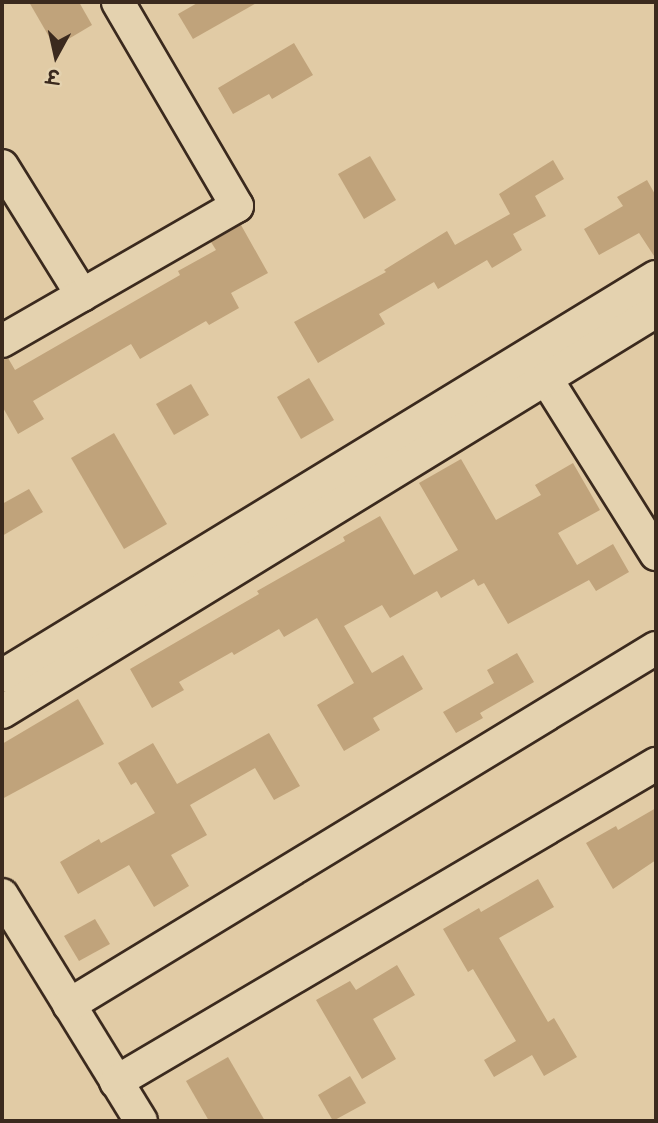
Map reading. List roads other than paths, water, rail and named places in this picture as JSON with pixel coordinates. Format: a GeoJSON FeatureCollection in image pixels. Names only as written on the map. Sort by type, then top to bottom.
{"type":"FeatureCollection","features":[{"type":"Feature","properties":{"kind":"street"},"geometry":{"type":"LineString","coordinates":[[2,341],[237,206],[118,2]]}},
{"type":"Feature","properties":{"kind":"street"},"geometry":{"type":"LineString","coordinates":[[2,166],[82,295]]}},
{"type":"Feature","properties":{"kind":"street"},"geometry":{"type":"LineString","coordinates":[[2,712],[150,604],[539,366],[656,277]]}},
{"type":"Feature","properties":{"kind":"street"},"geometry":{"type":"LineString","coordinates":[[539,366],[656,311]]}},
{"type":"Feature","properties":{"kind":"street"},"geometry":{"type":"LineString","coordinates":[[539,366],[656,554]]}},
{"type":"Feature","properties":{"kind":"street"},"geometry":{"type":"LineString","coordinates":[[2,676],[150,604]]}},
{"type":"Feature","properties":{"kind":"street"},"geometry":{"type":"LineString","coordinates":[[69,1005],[656,648]]}},
{"type":"Feature","properties":{"kind":"street"},"geometry":{"type":"LineString","coordinates":[[116,1082],[656,764]]}},
{"type":"Feature","properties":{"kind":"street"},"geometry":{"type":"LineString","coordinates":[[2,895],[141,1121]]}}]}
